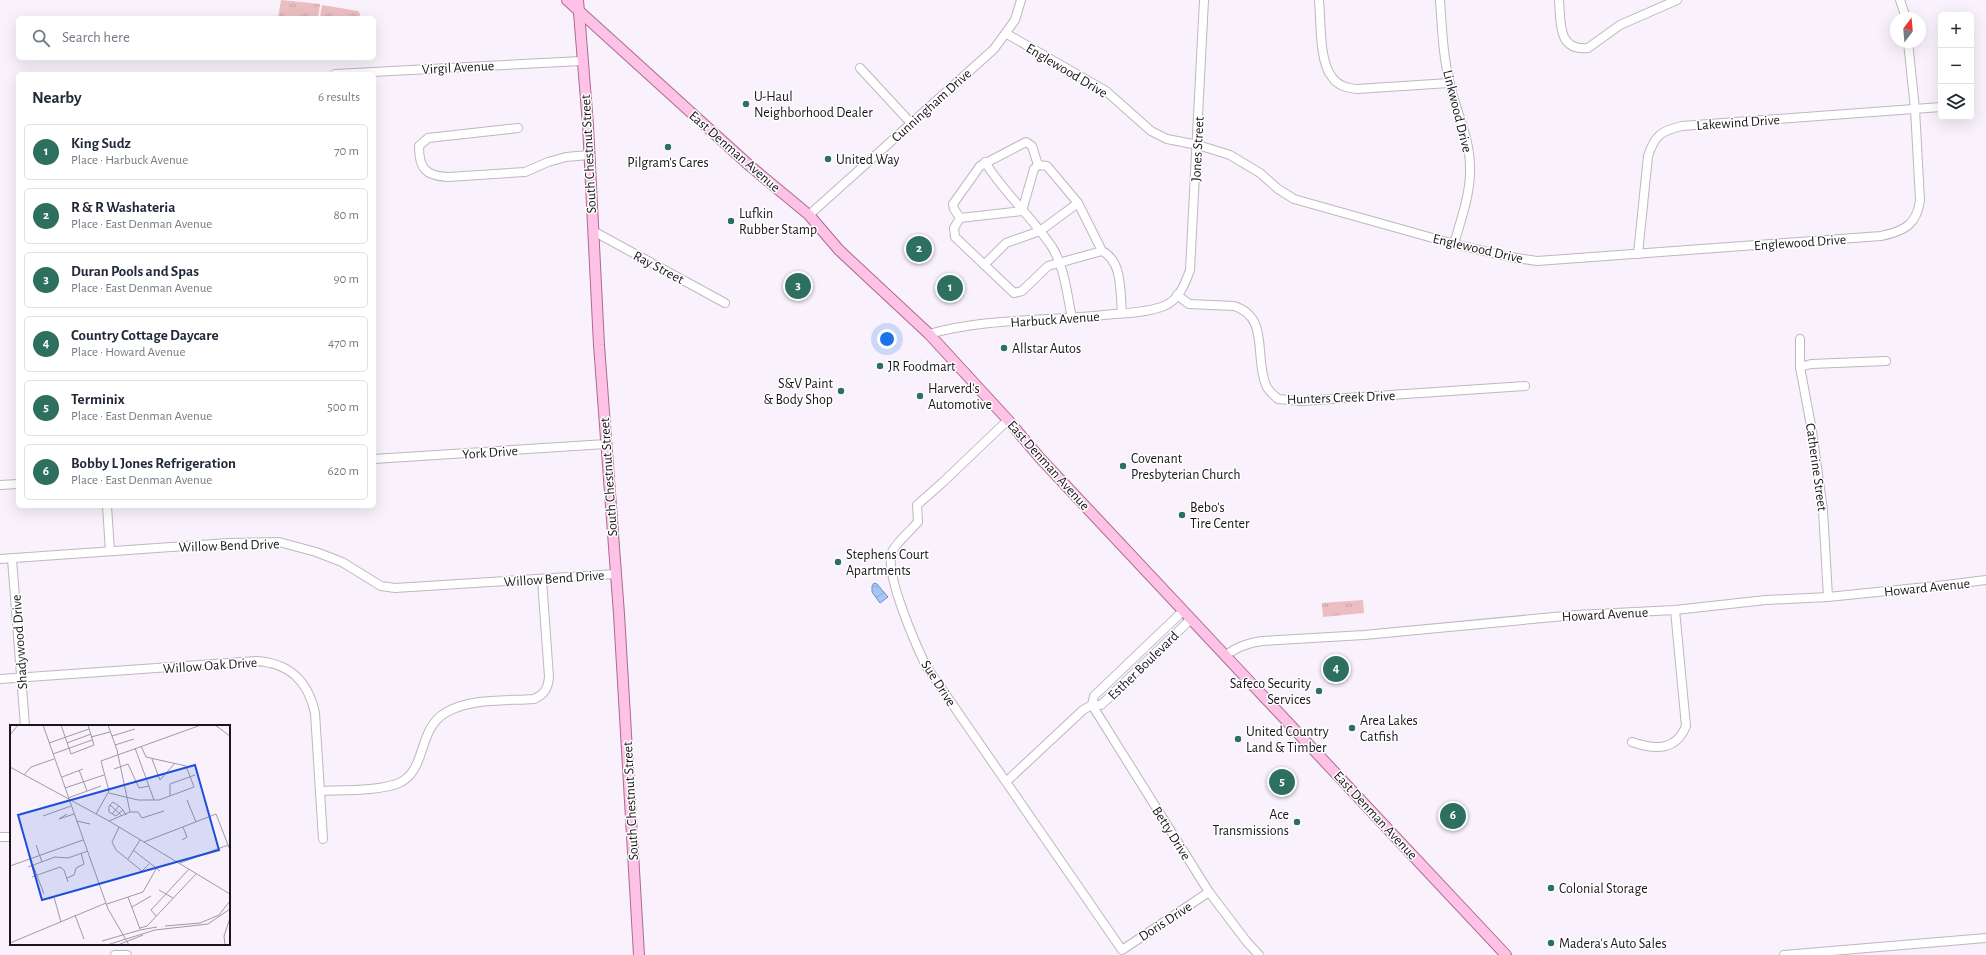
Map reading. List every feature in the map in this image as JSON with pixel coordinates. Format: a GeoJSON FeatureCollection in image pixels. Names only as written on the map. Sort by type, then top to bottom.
{"type":"FeatureCollection","features":[{"type":"Feature","properties":{"kind":"main road","name":"East Denman Avenue"},"geometry":{"type":"LineString","coordinates":[[567,0],[750,166],[809,215],[838,250],[929,334],[1046,464],[1506,955]]}},
{"type":"Feature","properties":{"kind":"main road","name":"South Chestnut Street"},"geometry":{"type":"LineString","coordinates":[[578,0],[589,155],[606,444],[616,574],[639,955]]}},
{"type":"Feature","properties":{"kind":"street","name":"Cunningham Drive"},"geometry":{"type":"LineString","coordinates":[[809,215],[910,122],[994,49],[1015,20],[1021,0]]}},
{"type":"Feature","properties":{"kind":"street","name":"Jones Street"},"geometry":{"type":"LineString","coordinates":[[1177,295],[1185,286],[1190,270],[1198,145],[1204,0]]}},
{"type":"Feature","properties":{"kind":"street"},"geometry":{"type":"LineString","coordinates":[[1319,0],[1323,46],[1327,67],[1331,77],[1338,83],[1346,88],[1357,89],[1449,83]]}},
{"type":"Feature","properties":{"kind":"street","name":"Linkwood Drive"},"geometry":{"type":"LineString","coordinates":[[1440,0],[1444,53],[1449,83],[1455,108],[1465,135],[1470,167],[1468,193],[1454,244]]}},
{"type":"Feature","properties":{"kind":"street"},"geometry":{"type":"LineString","coordinates":[[1559,0],[1563,37],[1568,45],[1581,49],[1588,48],[1620,25],[1677,0]]}},
{"type":"Feature","properties":{"kind":"street"},"geometry":{"type":"LineString","coordinates":[[1900,0],[1904,12]]}},
{"type":"Feature","properties":{"kind":"street","name":"Englewood Drive"},"geometry":{"type":"LineString","coordinates":[[1006,34],[1106,92],[1151,131],[1167,139],[1198,145],[1230,155],[1244,163],[1294,199],[1454,244],[1510,257],[1537,261],[1881,236],[1906,228],[1919,211],[1920,200],[1915,109],[1909,48]]}},
{"type":"Feature","properties":{"kind":"street","name":"Virgil Avenue"},"geometry":{"type":"LineString","coordinates":[[374,72],[582,61]]}},
{"type":"Feature","properties":{"kind":"street"},"geometry":{"type":"LineString","coordinates":[[860,68],[910,122]]}},
{"type":"Feature","properties":{"kind":"street","name":"Lakewind Drive"},"geometry":{"type":"LineString","coordinates":[[1638,254],[1648,156],[1652,144],[1659,135],[1668,130],[1682,126],[1938,107]]}},
{"type":"Feature","properties":{"kind":"street"},"geometry":{"type":"LineString","coordinates":[[518,128],[428,138],[419,146],[419,160],[426,171],[437,176],[448,177],[525,172],[560,159],[589,155]]}},
{"type":"Feature","properties":{"kind":"street"},"geometry":{"type":"LineString","coordinates":[[960,218],[954,209],[955,199],[976,170],[985,162],[1026,142],[1032,146],[1038,165]]}},
{"type":"Feature","properties":{"kind":"street"},"geometry":{"type":"LineString","coordinates":[[985,162],[998,183],[1040,231],[1052,248],[1065,282],[1072,318]]}},
{"type":"Feature","properties":{"kind":"street"},"geometry":{"type":"LineString","coordinates":[[1038,165],[1047,166],[1078,203],[1102,251],[1108,254],[1118,272],[1122,313]]}},
{"type":"Feature","properties":{"kind":"street"},"geometry":{"type":"LineString","coordinates":[[1022,211],[1034,169],[1038,165]]}},
{"type":"Feature","properties":{"kind":"street"},"geometry":{"type":"LineString","coordinates":[[984,264],[1006,243],[1040,231],[1078,203]]}},
{"type":"Feature","properties":{"kind":"street"},"geometry":{"type":"LineString","coordinates":[[960,218],[1022,211]]}},
{"type":"Feature","properties":{"kind":"street"},"geometry":{"type":"LineString","coordinates":[[960,218],[954,228],[955,237],[1014,293],[1019,293],[1048,266],[1102,251]]}},
{"type":"Feature","properties":{"kind":"street","name":"Ray Street"},"geometry":{"type":"LineString","coordinates":[[593,231],[725,302]]}},
{"type":"Feature","properties":{"kind":"street","name":"Harbuck Avenue"},"geometry":{"type":"LineString","coordinates":[[929,334],[950,328],[1025,320],[1072,318],[1122,313],[1164,306],[1177,295]]}},
{"type":"Feature","properties":{"kind":"street","name":"Hunters Creek Drive"},"geometry":{"type":"LineString","coordinates":[[1177,295],[1189,304],[1234,306],[1240,308],[1251,316],[1257,324],[1259,351],[1266,385],[1278,399],[1301,401],[1525,386]]}},
{"type":"Feature","properties":{"kind":"street","name":"Catherine Street"},"geometry":{"type":"LineString","coordinates":[[1800,339],[1800,367],[1812,431],[1823,510],[1828,597]]}},
{"type":"Feature","properties":{"kind":"street"},"geometry":{"type":"LineString","coordinates":[[1800,367],[1812,364],[1886,361]]}},
{"type":"Feature","properties":{"kind":"street","name":"Sue Drive"},"geometry":{"type":"LineString","coordinates":[[1008,420],[917,505],[918,522],[892,552],[891,562],[897,592],[926,666],[1007,781],[1122,950]]}},
{"type":"Feature","properties":{"kind":"street","name":"York Drive"},"geometry":{"type":"LineString","coordinates":[[376,460],[606,444]]}},
{"type":"Feature","properties":{"kind":"street"},"geometry":{"type":"LineString","coordinates":[[0,485],[16,484]]}},
{"type":"Feature","properties":{"kind":"street"},"geometry":{"type":"LineString","coordinates":[[107,508],[110,551]]}},
{"type":"Feature","properties":{"kind":"street","name":"Willow Bend Drive"},"geometry":{"type":"LineString","coordinates":[[0,559],[241,542],[279,542],[316,552],[342,562],[381,586],[395,588],[542,580],[616,574]]}},
{"type":"Feature","properties":{"kind":"street","name":"Shadywood Drive"},"geometry":{"type":"LineString","coordinates":[[12,558],[25,725]]}},
{"type":"Feature","properties":{"kind":"street"},"geometry":{"type":"LineString","coordinates":[[320,791],[388,786],[400,783],[412,772],[418,762],[426,735],[433,724],[444,714],[470,703],[534,699],[541,696],[548,685],[549,677],[542,580]]}},
{"type":"Feature","properties":{"kind":"street","name":"Howard Avenue"},"geometry":{"type":"LineString","coordinates":[[1226,655],[1239,646],[1262,641],[1371,634],[1575,615],[1675,610],[1766,600],[1828,597],[1986,580]]}},
{"type":"Feature","properties":{"kind":"street"},"geometry":{"type":"LineString","coordinates":[[1632,742],[1646,747],[1668,745],[1678,740],[1686,726],[1675,610]]}},
{"type":"Feature","properties":{"kind":"street","name":"Esther Boulevard"},"geometry":{"type":"LineString","coordinates":[[1092,705],[1094,696],[1183,611]]}},
{"type":"Feature","properties":{"kind":"street","name":"Esther Boulevard"},"geometry":{"type":"LineString","coordinates":[[1007,781],[1083,710],[1092,705],[1101,705],[1191,619]]}},
{"type":"Feature","properties":{"kind":"street","name":"Willow Oak Drive"},"geometry":{"type":"LineString","coordinates":[[0,679],[256,661],[269,662],[279,665],[299,679],[312,702],[315,713],[323,839]]}},
{"type":"Feature","properties":{"kind":"street","name":"Betty Drive"},"geometry":{"type":"LineString","coordinates":[[1092,705],[1209,892],[1238,932],[1259,955]]}},
{"type":"Feature","properties":{"kind":"street","name":"Doris Drive"},"geometry":{"type":"LineString","coordinates":[[1122,950],[1209,892]]}},
{"type":"Feature","properties":{"kind":"street"},"geometry":{"type":"LineString","coordinates":[[1784,955],[1986,938]]}},
{"type":"Feature","properties":{"kind":"street"},"geometry":{"type":"LineString","coordinates":[[115,955],[127,955]]}},
{"type":"Feature","properties":{"kind":"green space"},"geometry":{"type":"Polygon","coordinates":[[[281,0],[320,4],[318,16],[278,16],[281,0]]]}},
{"type":"Feature","properties":{"kind":"green space"},"geometry":{"type":"Polygon","coordinates":[[[322,5],[358,11],[360,14],[360,16],[320,16],[322,5]]]}},
{"type":"Feature","properties":{"kind":"green space"},"geometry":{"type":"Polygon","coordinates":[[[1363,600],[1364,613],[1323,617],[1322,603],[1363,600]]]}},
{"type":"Feature","properties":{"kind":"water"},"geometry":{"type":"Polygon","coordinates":[[[874,583],[877,584],[888,597],[880,603],[872,592],[872,586],[874,583]]]}},
{"type":"Feature","properties":{"kind":"place","name":"U-Haul Neighborhood Dealer"},"geometry":{"type":"Point","coordinates":[746,104]}},
{"type":"Feature","properties":{"kind":"place","name":"Pilgram's Cares"},"geometry":{"type":"Point","coordinates":[668,147]}},
{"type":"Feature","properties":{"kind":"place","name":"United Way"},"geometry":{"type":"Point","coordinates":[828,159]}},
{"type":"Feature","properties":{"kind":"place","name":"Lufkin Rubber Stamp"},"geometry":{"type":"Point","coordinates":[731,221]}},
{"type":"Feature","properties":{"kind":"place","name":"R & R Washateria"},"geometry":{"type":"Point","coordinates":[919,249]}},
{"type":"Feature","properties":{"kind":"place","name":"Duran Pools and Spas"},"geometry":{"type":"Point","coordinates":[798,286]}},
{"type":"Feature","properties":{"kind":"place","name":"King Sudz"},"geometry":{"type":"Point","coordinates":[950,288]}},
{"type":"Feature","properties":{"kind":"place","name":"Allstar Autos"},"geometry":{"type":"Point","coordinates":[1004,348]}},
{"type":"Feature","properties":{"kind":"place","name":"JR Foodmart"},"geometry":{"type":"Point","coordinates":[880,366]}},
{"type":"Feature","properties":{"kind":"place","name":"S&V Paint & Body Shop"},"geometry":{"type":"Point","coordinates":[841,391]}},
{"type":"Feature","properties":{"kind":"place","name":"Harverd's Automotive"},"geometry":{"type":"Point","coordinates":[920,396]}},
{"type":"Feature","properties":{"kind":"place","name":"Covenant Presbyterian Church"},"geometry":{"type":"Point","coordinates":[1123,466]}},
{"type":"Feature","properties":{"kind":"place","name":"Bebo's Tire Center"},"geometry":{"type":"Point","coordinates":[1182,515]}},
{"type":"Feature","properties":{"kind":"place","name":"Stephens Court Apartments"},"geometry":{"type":"Point","coordinates":[838,562]}},
{"type":"Feature","properties":{"kind":"place","name":"Country Cottage Daycare"},"geometry":{"type":"Point","coordinates":[1336,669]}},
{"type":"Feature","properties":{"kind":"place","name":"Safeco Security Services"},"geometry":{"type":"Point","coordinates":[1319,691]}},
{"type":"Feature","properties":{"kind":"place","name":"Area Lakes Catfish"},"geometry":{"type":"Point","coordinates":[1352,728]}},
{"type":"Feature","properties":{"kind":"place","name":"United Country Land & Timber"},"geometry":{"type":"Point","coordinates":[1238,739]}},
{"type":"Feature","properties":{"kind":"place","name":"Terminix"},"geometry":{"type":"Point","coordinates":[1282,782]}},
{"type":"Feature","properties":{"kind":"place","name":"Bobby L Jones Refrigeration"},"geometry":{"type":"Point","coordinates":[1453,816]}},
{"type":"Feature","properties":{"kind":"place","name":"Ace Transmissions"},"geometry":{"type":"Point","coordinates":[1297,822]}},
{"type":"Feature","properties":{"kind":"place","name":"Colonial Storage"},"geometry":{"type":"Point","coordinates":[1551,888]}},
{"type":"Feature","properties":{"kind":"place","name":"Madera's Auto Sales"},"geometry":{"type":"Point","coordinates":[1551,943]}}]}
